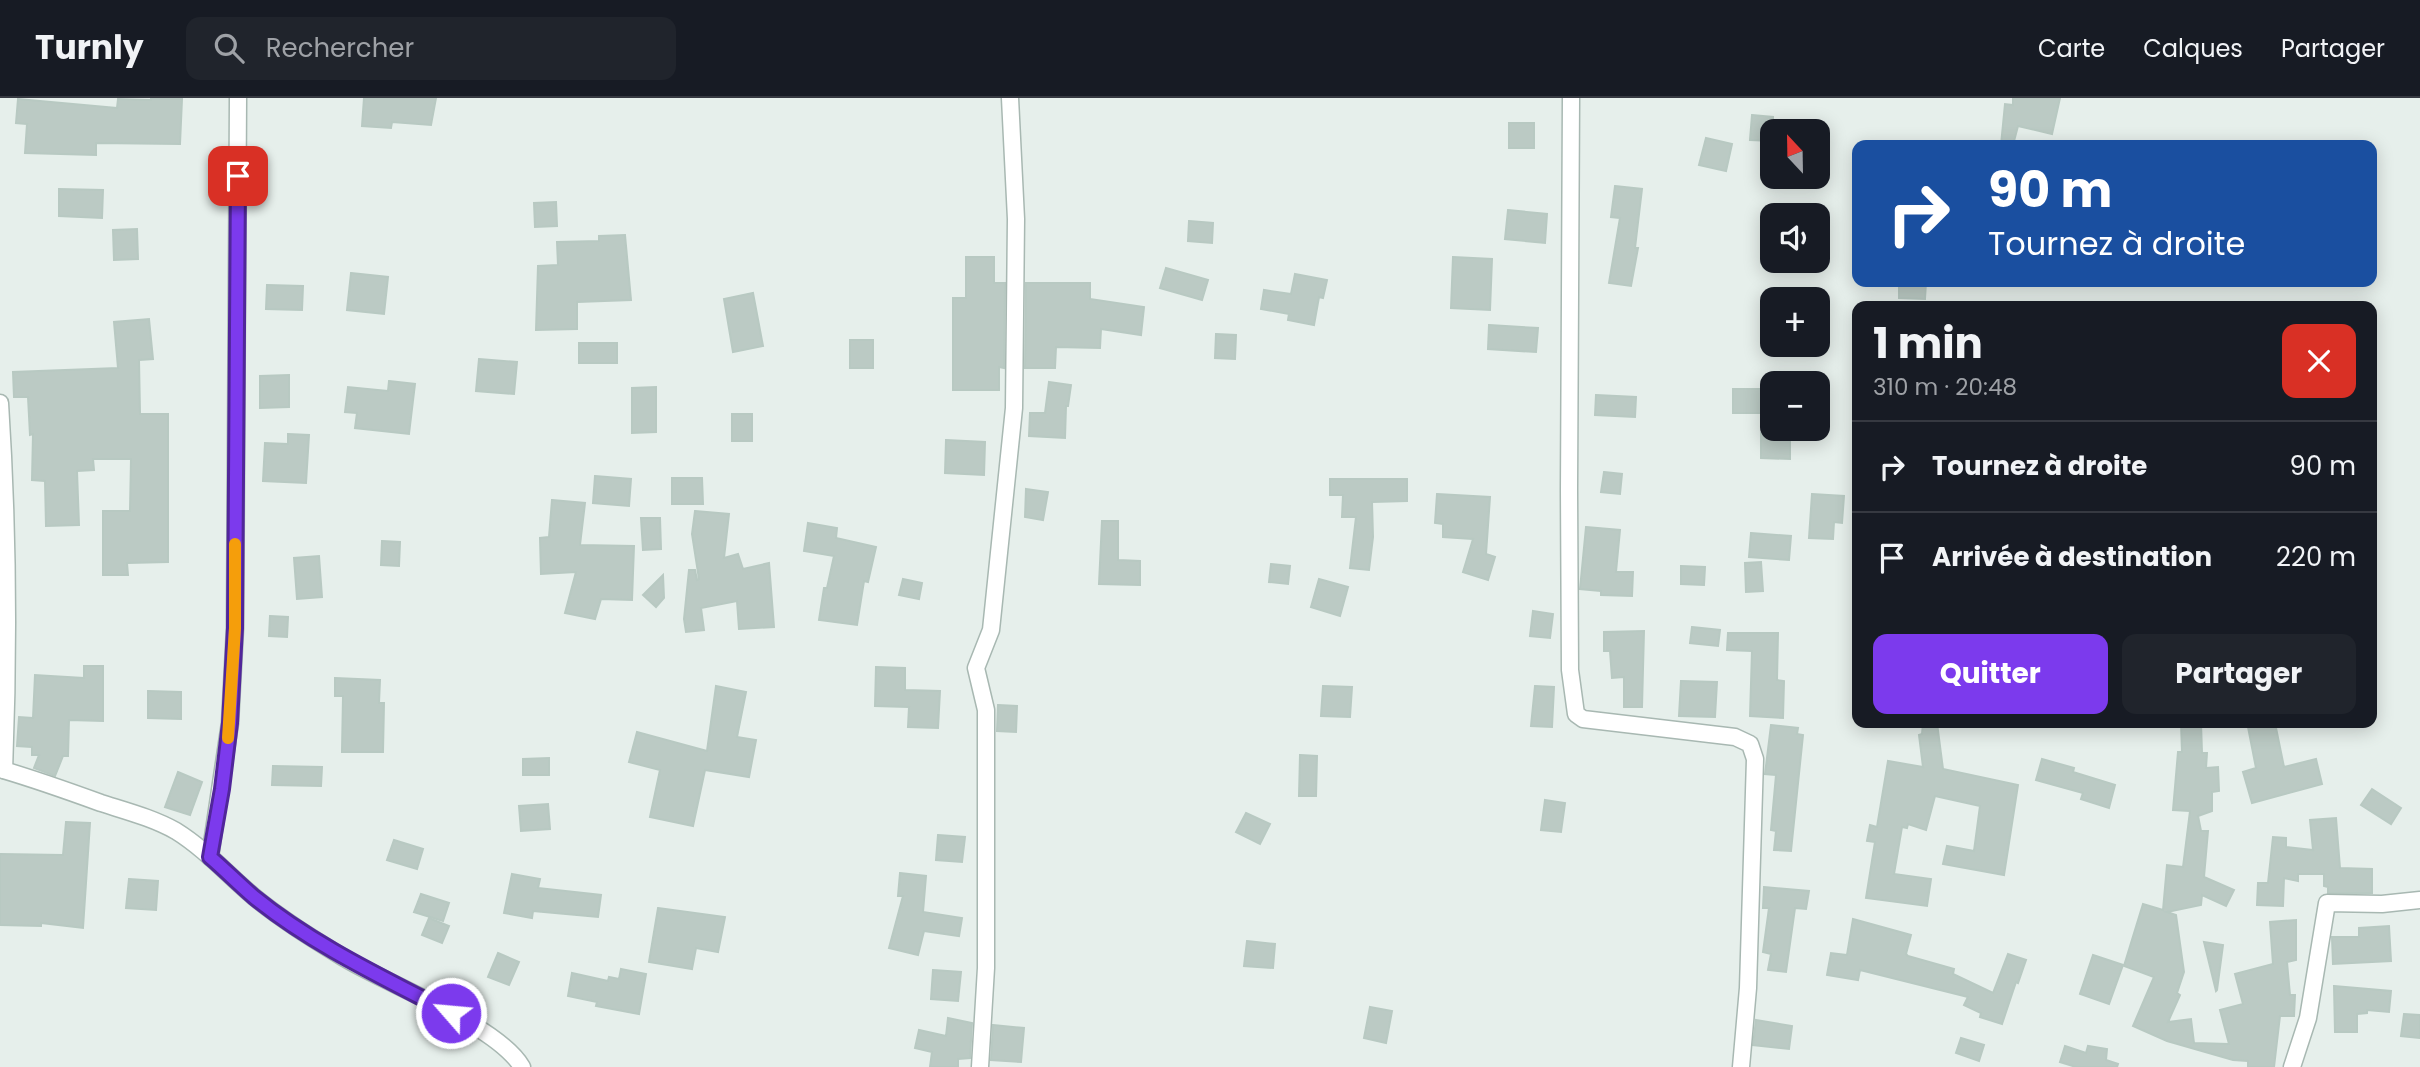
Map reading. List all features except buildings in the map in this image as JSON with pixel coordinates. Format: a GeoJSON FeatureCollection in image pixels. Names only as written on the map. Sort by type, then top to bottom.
{"type":"FeatureCollection","features":[{"type":"Feature","properties":{"kind":"street"},"geometry":{"type":"LineString","coordinates":[[210,857],[230,723],[235,628],[238,98]]}},
{"type":"Feature","properties":{"kind":"street"},"geometry":{"type":"LineString","coordinates":[[980,1067],[986,968],[986,710],[975,668],[991,630],[1014,408],[1016,219],[1010,98]]}},
{"type":"Feature","properties":{"kind":"street"},"geometry":{"type":"LineString","coordinates":[[1571,98],[1570,670],[1576,714],[1583,719],[1735,737],[1750,744],[1755,759],[1748,988],[1741,1067]]}},
{"type":"Feature","properties":{"kind":"street"},"geometry":{"type":"LineString","coordinates":[[0,403],[7,534],[9,650],[2,770],[145,817],[176,831],[255,897],[300,929],[348,960],[451,1013],[495,1040],[507,1049],[522,1067]]}},
{"type":"Feature","properties":{"kind":"street"},"geometry":{"type":"LineString","coordinates":[[2292,1067],[2308,1018],[2326,903],[2382,904],[2420,900]]}},
{"type":"Feature","properties":{"kind":"slow traffic"},"geometry":{"type":"LineString","coordinates":[[228,738],[235,628],[235,544]]}},
{"type":"Feature","properties":{"kind":"route"},"geometry":{"type":"LineString","coordinates":[[238,176],[235,628],[230,723],[210,857],[255,897],[300,929],[348,960],[451,1013]]}}]}
